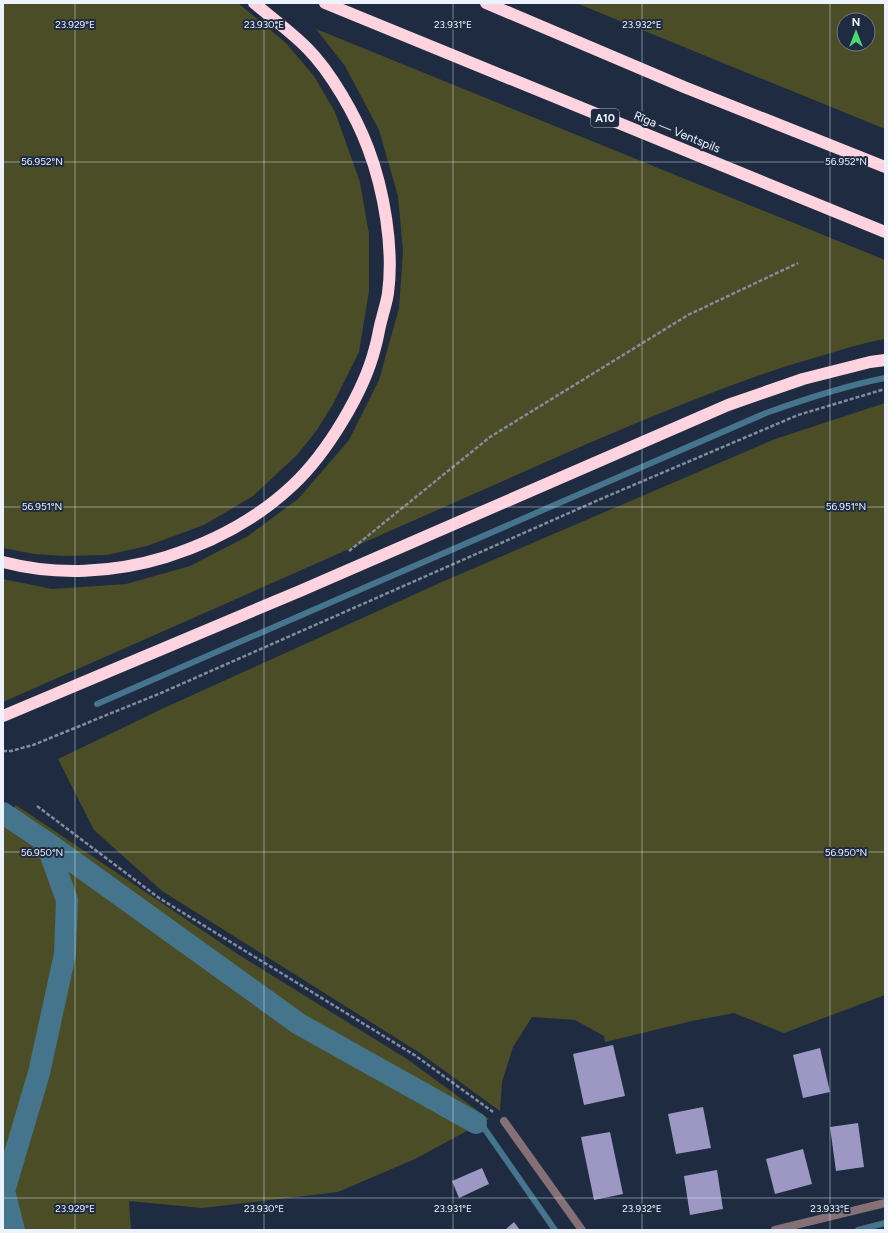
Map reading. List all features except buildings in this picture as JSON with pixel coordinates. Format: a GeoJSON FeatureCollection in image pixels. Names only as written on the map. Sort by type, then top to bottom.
{"type":"FeatureCollection","features":[{"type":"Feature","properties":{"kind":"highway"},"geometry":{"type":"LineString","coordinates":[[3,562],[38,570],[85,571],[125,568],[190,549],[223,534],[249,519],[294,484],[312,464],[342,424],[364,378],[375,350],[388,294],[390,260],[385,210],[374,166],[368,146],[349,108],[325,69],[308,48],[254,3]]}},
{"type":"Feature","properties":{"kind":"highway","name":"Rīga — Ventspils"},"geometry":{"type":"LineString","coordinates":[[325,3],[885,232]]}},
{"type":"Feature","properties":{"kind":"highway"},"geometry":{"type":"LineString","coordinates":[[486,3],[684,87],[885,167]]}},
{"type":"Feature","properties":{"kind":"highway"},"geometry":{"type":"LineString","coordinates":[[3,716],[300,590],[728,405],[803,379],[870,362],[885,360]]}},
{"type":"Feature","properties":{"kind":"street"},"geometry":{"type":"LineString","coordinates":[[504,1121],[582,1230]]}},
{"type":"Feature","properties":{"kind":"street"},"geometry":{"type":"LineString","coordinates":[[775,1230],[885,1203]]}},
{"type":"Feature","properties":{"kind":"path"},"geometry":{"type":"LineString","coordinates":[[343,555],[490,437],[688,315],[798,263]]}},
{"type":"Feature","properties":{"kind":"path"},"geometry":{"type":"LineString","coordinates":[[3,751],[11,751],[33,745],[161,693],[603,498],[798,415],[885,389]]}},
{"type":"Feature","properties":{"kind":"path"},"geometry":{"type":"LineString","coordinates":[[38,806],[159,898],[416,1056],[504,1121]]}},
{"type":"Feature","properties":{"kind":"green space"},"geometry":{"type":"Polygon","coordinates":[[[3,3],[238,3],[286,43],[314,76],[335,112],[360,182],[369,234],[369,291],[359,352],[333,404],[317,430],[297,455],[253,496],[204,525],[147,546],[107,555],[64,556],[34,554],[3,548],[3,3]]]}},
{"type":"Feature","properties":{"kind":"green space"},"geometry":{"type":"Polygon","coordinates":[[[576,3],[885,3],[885,129],[576,3]]]}},
{"type":"Feature","properties":{"kind":"green space"},"geometry":{"type":"Polygon","coordinates":[[[316,29],[885,260],[885,339],[850,347],[785,367],[700,397],[589,443],[3,702],[3,579],[52,589],[126,584],[190,566],[248,536],[298,499],[349,440],[379,380],[399,308],[403,251],[398,196],[379,130],[345,66],[316,29]]]}},
{"type":"Feature","properties":{"kind":"green space"},"geometry":{"type":"Polygon","coordinates":[[[885,403],[885,995],[784,1033],[734,1013],[692,1021],[605,1042],[604,1036],[575,1020],[532,1017],[513,1047],[502,1082],[500,1111],[420,1053],[162,891],[94,830],[58,759],[164,708],[444,581],[775,439],[885,403]]]}},
{"type":"Feature","properties":{"kind":"green space"},"geometry":{"type":"Polygon","coordinates":[[[16,805],[239,955],[407,1059],[489,1119],[415,1159],[338,1192],[202,1208],[129,1201],[131,1230],[3,1230],[3,817],[16,805]]]}},
{"type":"Feature","properties":{"kind":"waterway"},"geometry":{"type":"LineString","coordinates":[[97,704],[766,413],[825,393],[885,378]]}},
{"type":"Feature","properties":{"kind":"waterway"},"geometry":{"type":"LineString","coordinates":[[3,813],[46,842],[299,1024],[476,1123]]}},
{"type":"Feature","properties":{"kind":"waterway"},"geometry":{"type":"LineString","coordinates":[[14,1230],[4,1191],[39,1073],[65,954],[67,900],[46,842]]}},
{"type":"Feature","properties":{"kind":"waterway"},"geometry":{"type":"LineString","coordinates":[[476,1123],[484,1128],[555,1230]]}},
{"type":"Feature","properties":{"kind":"waterway"},"geometry":{"type":"LineString","coordinates":[[858,1230],[885,1223]]}}]}
